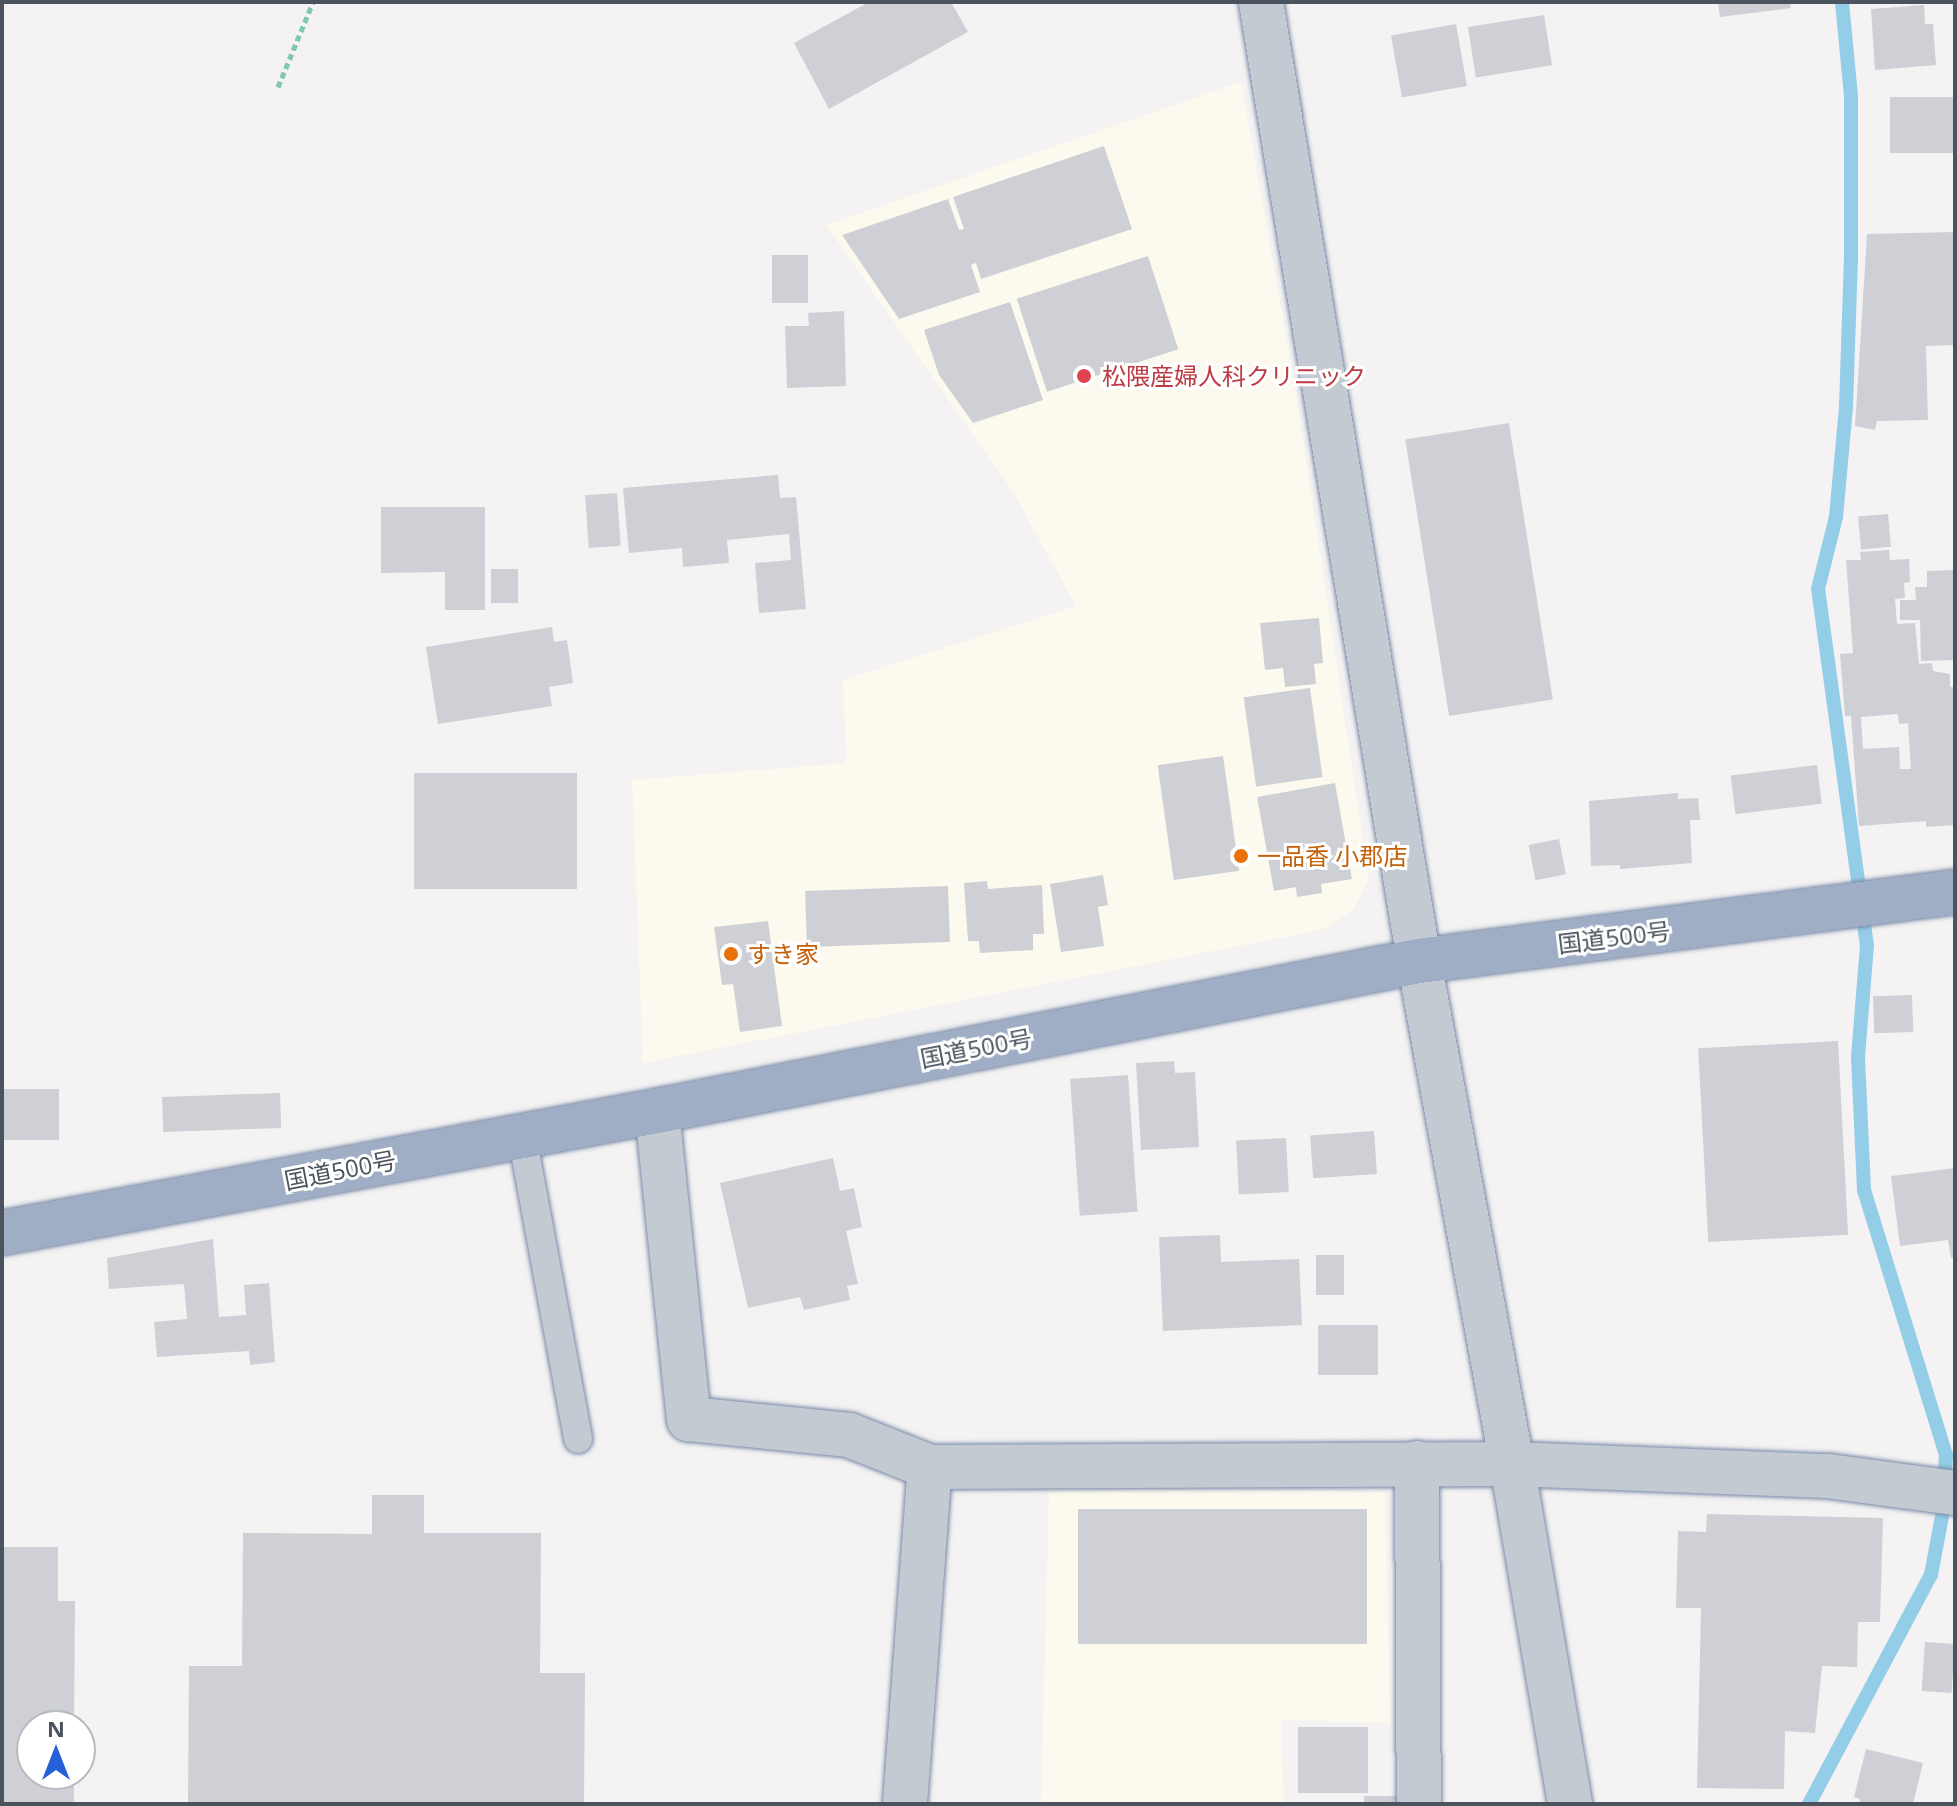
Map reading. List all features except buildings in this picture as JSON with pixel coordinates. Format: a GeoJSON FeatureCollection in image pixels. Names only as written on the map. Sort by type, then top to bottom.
{"type":"FeatureCollection","features":[{"type":"Feature","properties":{"kind":"highway","name":"国道500号"},"geometry":{"type":"LineString","coordinates":[[2,1233],[657,1111],[1419,961],[1955,892]]}},
{"type":"Feature","properties":{"kind":"street"},"geometry":{"type":"LineString","coordinates":[[1261,2],[1419,961],[1512,1464],[1570,1804]]}},
{"type":"Feature","properties":{"kind":"street"},"geometry":{"type":"LineString","coordinates":[[657,1111],[689,1419],[849,1435],[930,1467],[1512,1464],[1828,1476],[1955,1493]]}},
{"type":"Feature","properties":{"kind":"street"},"geometry":{"type":"LineString","coordinates":[[1417,1463],[1419,1804]]}},
{"type":"Feature","properties":{"kind":"street"},"geometry":{"type":"LineString","coordinates":[[905,1804],[930,1467]]}},
{"type":"Feature","properties":{"kind":"lane"},"geometry":{"type":"LineString","coordinates":[[522,1136],[578,1439]]}},
{"type":"Feature","properties":{"kind":"path"},"geometry":{"type":"LineString","coordinates":[[278,87],[313,2]]}},
{"type":"Feature","properties":{"kind":"shaded area"},"geometry":{"type":"Polygon","coordinates":[[[1241,82],[1295,387],[1369,880],[1352,911],[1321,930],[643,1063],[632,780],[846,763],[843,680],[1076,606],[1013,492],[826,225],[1241,82]]]}},
{"type":"Feature","properties":{"kind":"shaded area"},"geometry":{"type":"Polygon","coordinates":[[[1049,1488],[1385,1492],[1390,1723],[1281,1720],[1284,1804],[1041,1804],[1049,1488]]]}},
{"type":"Feature","properties":{"kind":"waterway"},"geometry":{"type":"LineString","coordinates":[[1809,1804],[1931,1575],[1942,1516],[1946,1455],[1864,1190],[1858,1057],[1867,946],[1818,589],[1836,517],[1846,407],[1851,258],[1851,96],[1842,2]]}},
{"type":"Feature","properties":{"kind":"place","name":"松隈産婦人科クリニック"},"geometry":{"type":"Point","coordinates":[1084,376]}},
{"type":"Feature","properties":{"kind":"place","name":"一品香 小郡店"},"geometry":{"type":"Point","coordinates":[1241,856]}},
{"type":"Feature","properties":{"kind":"place","name":"すき家"},"geometry":{"type":"Point","coordinates":[731,954]}}]}
